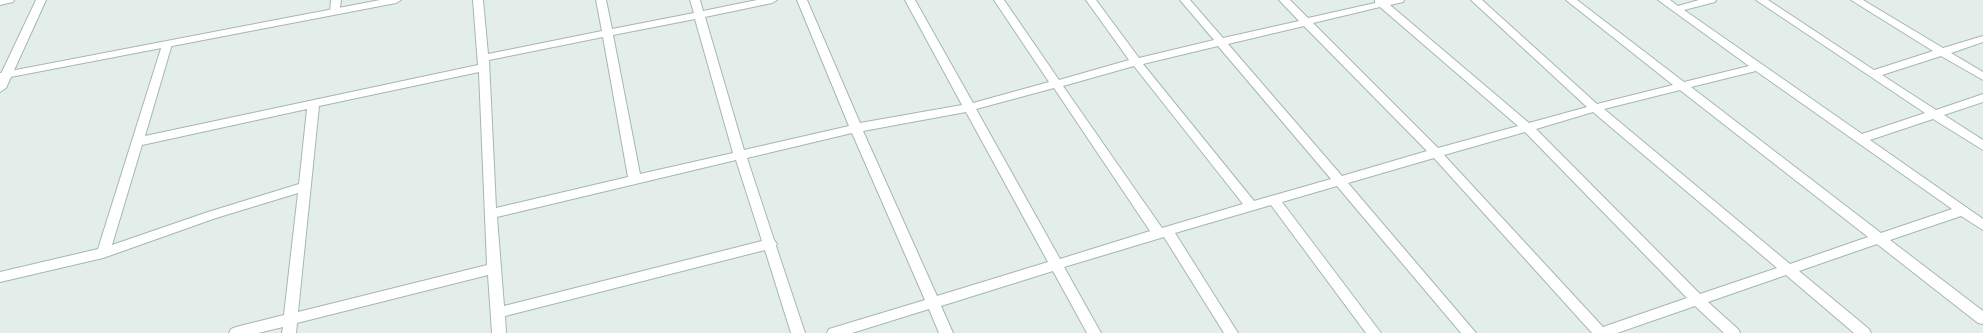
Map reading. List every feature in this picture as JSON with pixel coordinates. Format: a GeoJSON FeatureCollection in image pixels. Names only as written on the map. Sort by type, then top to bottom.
{"type":"FeatureCollection","features":[{"type":"Feature","properties":{"kind":"street"},"geometry":{"type":"LineString","coordinates":[[0,2],[9,0]]}},
{"type":"Feature","properties":{"kind":"street"},"geometry":{"type":"LineString","coordinates":[[0,88],[3,76],[41,0]]}},
{"type":"Feature","properties":{"kind":"street"},"geometry":{"type":"LineString","coordinates":[[335,12],[336,0]]}},
{"type":"Feature","properties":{"kind":"street"},"geometry":{"type":"LineString","coordinates":[[3,76],[396,0]]}},
{"type":"Feature","properties":{"kind":"street"},"geometry":{"type":"LineString","coordinates":[[478,0],[484,63],[490,214],[499,333]]}},
{"type":"Feature","properties":{"kind":"street"},"geometry":{"type":"LineString","coordinates":[[601,0],[636,180]]}},
{"type":"Feature","properties":{"kind":"street"},"geometry":{"type":"LineString","coordinates":[[696,0],[740,155],[771,244],[798,333]]}},
{"type":"Feature","properties":{"kind":"street"},"geometry":{"type":"LineString","coordinates":[[137,142],[313,105],[607,34],[772,0]]}},
{"type":"Feature","properties":{"kind":"street"},"geometry":{"type":"LineString","coordinates":[[802,0],[856,128],[946,333]]}},
{"type":"Feature","properties":{"kind":"street"},"geometry":{"type":"LineString","coordinates":[[910,0],[968,108],[1012,182],[1056,266],[1094,333]]}},
{"type":"Feature","properties":{"kind":"street"},"geometry":{"type":"LineString","coordinates":[[999,0],[1057,85],[1163,233],[1231,333]]}},
{"type":"Feature","properties":{"kind":"street"},"geometry":{"type":"LineString","coordinates":[[1092,0],[1136,62],[1252,207]]}},
{"type":"Feature","properties":{"kind":"street"},"geometry":{"type":"LineString","coordinates":[[1185,0],[1470,333]]}},
{"type":"Feature","properties":{"kind":"street"},"geometry":{"type":"LineString","coordinates":[[1284,0],[1436,153],[1601,333],[1696,299],[1787,270],[1962,210]]}},
{"type":"Feature","properties":{"kind":"street"},"geometry":{"type":"LineString","coordinates":[[490,214],[856,128],[968,108],[1057,85],[1136,62],[1306,22],[1380,2],[1399,0]]}},
{"type":"Feature","properties":{"kind":"street"},"geometry":{"type":"LineString","coordinates":[[1476,0],[1595,108],[1864,333]]}},
{"type":"Feature","properties":{"kind":"street"},"geometry":{"type":"LineString","coordinates":[[1571,0],[1983,319]]}},
{"type":"Feature","properties":{"kind":"street"},"geometry":{"type":"LineString","coordinates":[[1662,0],[1983,225]]}},
{"type":"Feature","properties":{"kind":"street"},"geometry":{"type":"LineString","coordinates":[[1676,9],[1711,0]]}},
{"type":"Feature","properties":{"kind":"street"},"geometry":{"type":"LineString","coordinates":[[1761,0],[1983,146]]}},
{"type":"Feature","properties":{"kind":"street"},"geometry":{"type":"LineString","coordinates":[[1856,0],[1983,77]]}},
{"type":"Feature","properties":{"kind":"street"},"geometry":{"type":"LineString","coordinates":[[1380,2],[1528,128],[1696,299],[1733,333]]}},
{"type":"Feature","properties":{"kind":"street"},"geometry":{"type":"LineString","coordinates":[[1872,74],[1983,39]]}},
{"type":"Feature","properties":{"kind":"street"},"geometry":{"type":"LineString","coordinates":[[103,253],[167,44]]}},
{"type":"Feature","properties":{"kind":"street"},"geometry":{"type":"LineString","coordinates":[[834,333],[1163,233],[1436,153],[1595,108],[1758,67]]}},
{"type":"Feature","properties":{"kind":"street"},"geometry":{"type":"LineString","coordinates":[[1861,139],[1983,98]]}},
{"type":"Feature","properties":{"kind":"street"},"geometry":{"type":"LineString","coordinates":[[289,333],[303,187],[313,105]]}},
{"type":"Feature","properties":{"kind":"street"},"geometry":{"type":"LineString","coordinates":[[0,277],[103,253],[212,215],[303,187]]}},
{"type":"Feature","properties":{"kind":"street"},"geometry":{"type":"LineString","coordinates":[[1275,200],[1374,333]]}},
{"type":"Feature","properties":{"kind":"street"},"geometry":{"type":"LineString","coordinates":[[497,313],[771,244]]}},
{"type":"Feature","properties":{"kind":"street"},"geometry":{"type":"LineString","coordinates":[[236,333],[494,268]]}}]}
